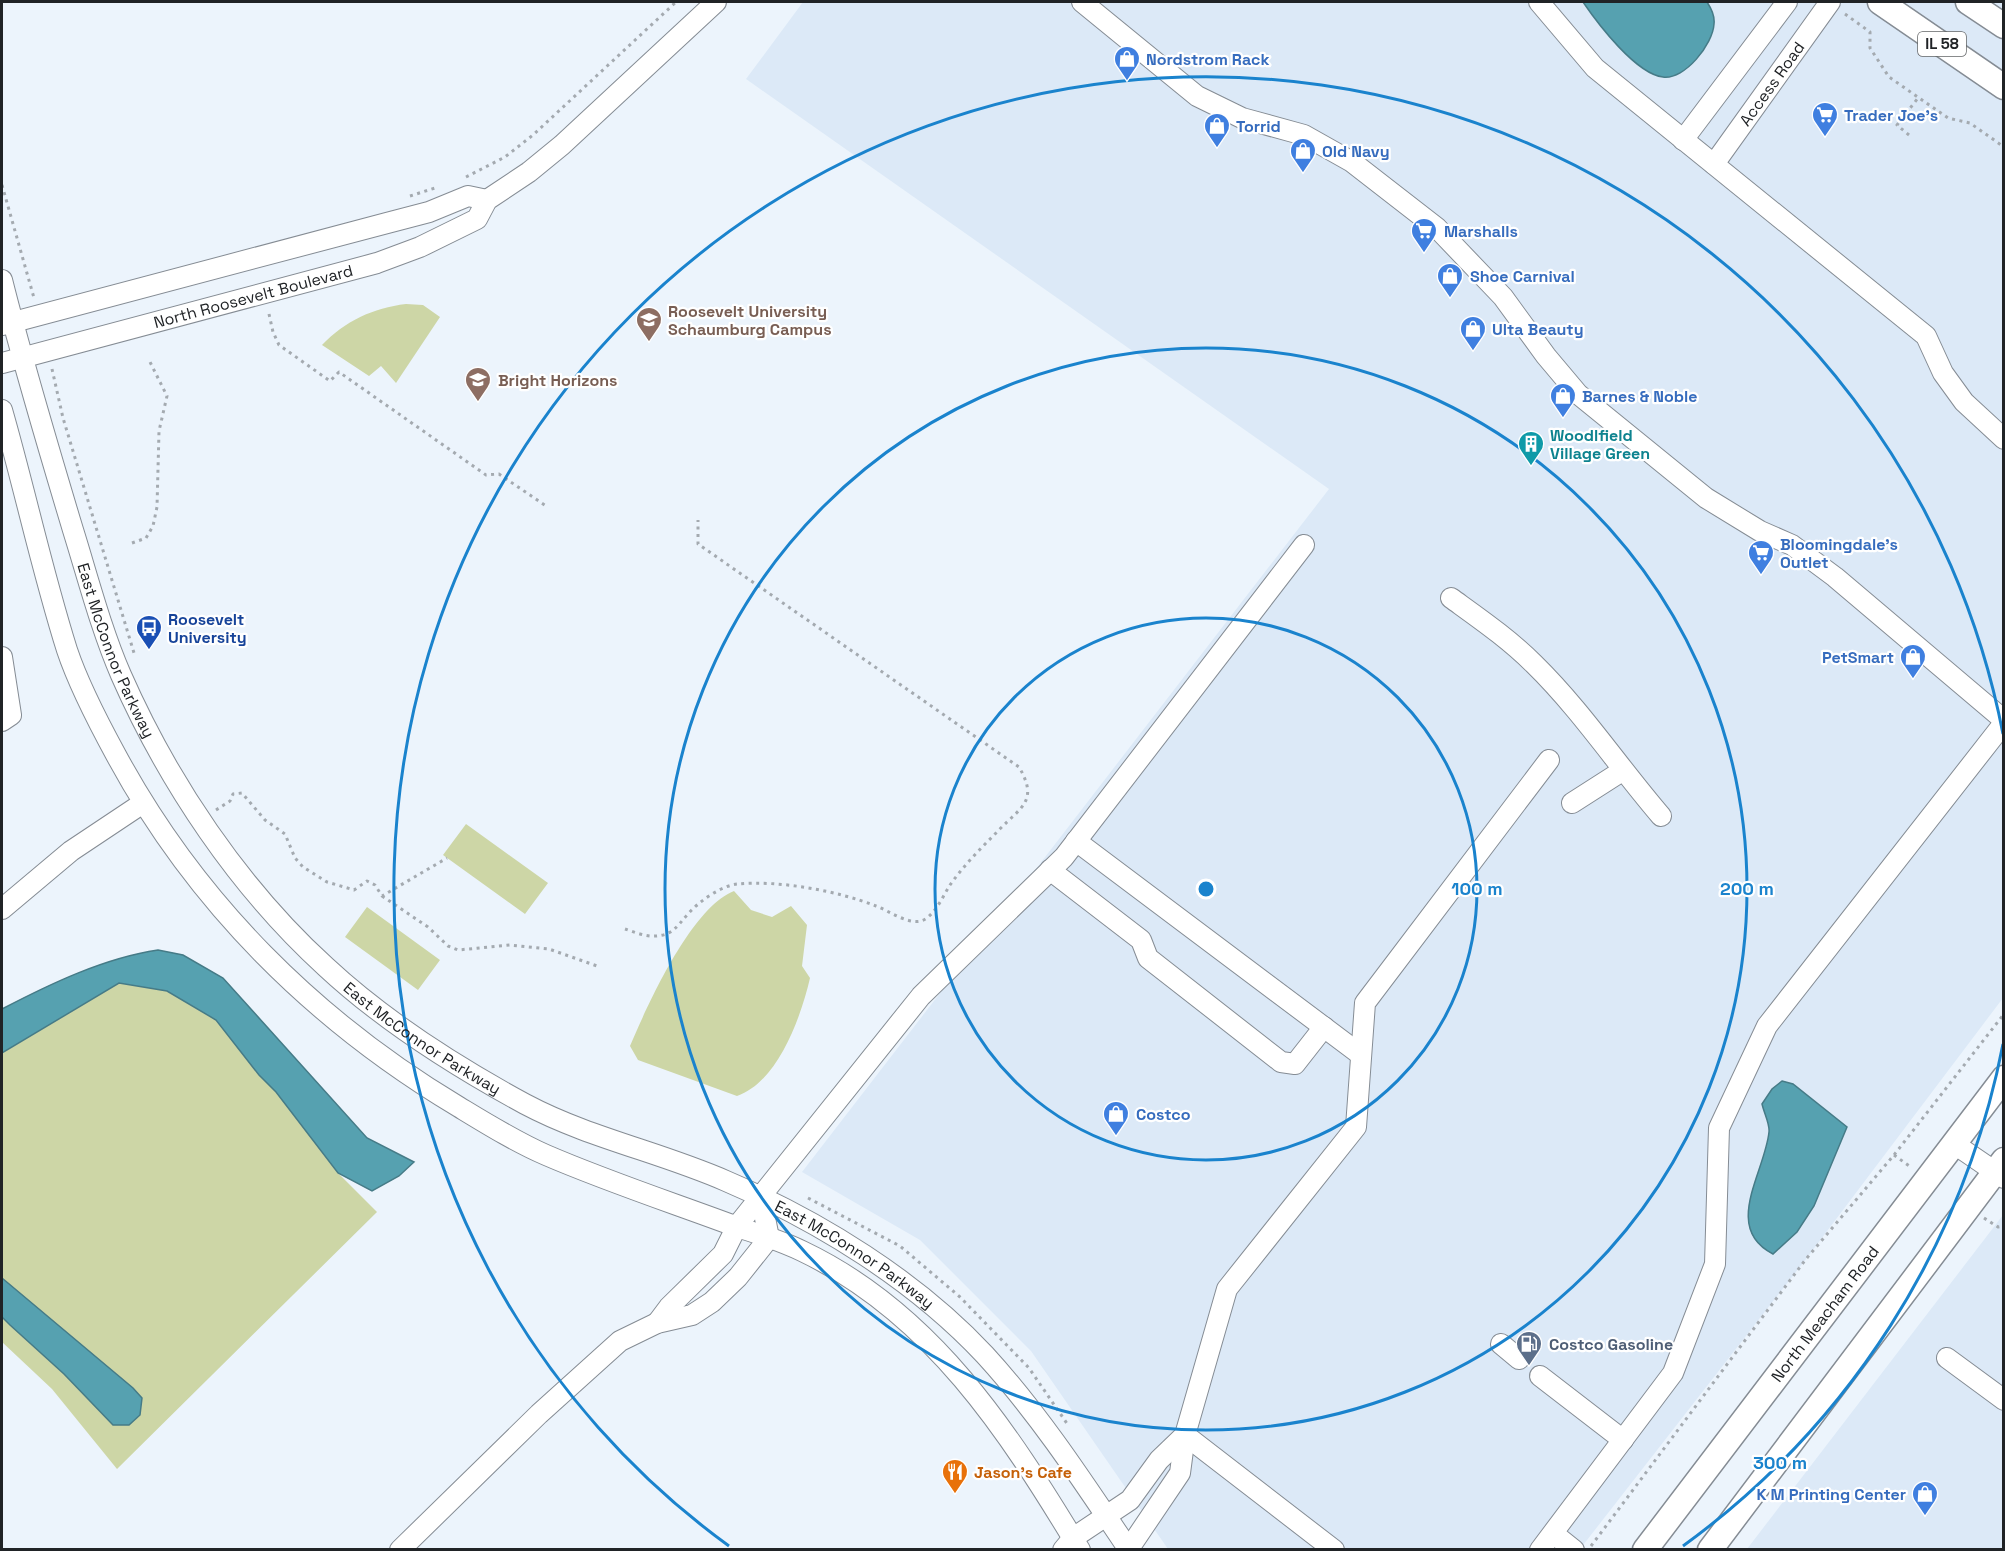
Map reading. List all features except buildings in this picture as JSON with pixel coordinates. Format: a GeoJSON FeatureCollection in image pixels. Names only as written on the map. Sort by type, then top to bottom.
{"type":"FeatureCollection","features":[{"type":"Feature","properties":{"kind":"main road","name":"IL 58"},"geometry":{"type":"LineString","coordinates":[[1880,2],[2004,87]]}},
{"type":"Feature","properties":{"kind":"main road"},"geometry":{"type":"LineString","coordinates":[[1968,2],[2004,26]]}},
{"type":"Feature","properties":{"kind":"main road","name":"North Meacham Road"},"geometry":{"type":"LineString","coordinates":[[1645,1550],[2004,1078]]}},
{"type":"Feature","properties":{"kind":"main road"},"geometry":{"type":"LineString","coordinates":[[1710,1550],[2000,1170]]}},
{"type":"Feature","properties":{"kind":"street","name":"North Roosevelt Boulevard"},"geometry":{"type":"LineString","coordinates":[[2,363],[376,262],[420,248],[477,219],[487,200],[529,172],[562,145],[717,2]]}},
{"type":"Feature","properties":{"kind":"street"},"geometry":{"type":"LineString","coordinates":[[1082,2],[1197,96],[1242,118],[1304,135],[1352,162],[1437,228],[1503,297],[1546,356],[1578,394],[1706,498],[1760,531],[1792,545],[1835,577],[2004,722],[1767,1026],[1719,1128],[1715,1264],[1673,1373],[1540,1550]]}},
{"type":"Feature","properties":{"kind":"street"},"geometry":{"type":"LineString","coordinates":[[1539,2],[1595,68],[1926,336],[1943,373],[1964,402],[2004,440]]}},
{"type":"Feature","properties":{"kind":"street"},"geometry":{"type":"LineString","coordinates":[[1683,140],[1787,2]]}},
{"type":"Feature","properties":{"kind":"street","name":"Access Road"},"geometry":{"type":"LineString","coordinates":[[1714,164],[1830,2]]}},
{"type":"Feature","properties":{"kind":"street"},"geometry":{"type":"LineString","coordinates":[[7,324],[387,224],[429,212],[468,196],[487,200]]}},
{"type":"Feature","properties":{"kind":"street","name":"East McConnor Parkway"},"geometry":{"type":"LineString","coordinates":[[2,280],[7,324],[21,358],[120,673],[161,753],[193,807],[246,880],[282,924],[326,968],[390,1019],[460,1066],[521,1102],[562,1124],[724,1180],[766,1192],[925,1299],[986,1356],[1019,1397],[1129,1549]]}},
{"type":"Feature","properties":{"kind":"street","name":"East McConnor Parkway"},"geometry":{"type":"LineString","coordinates":[[2,410],[68,652],[97,720],[144,803],[184,865],[225,915],[334,1021],[409,1078],[544,1154],[799,1249],[845,1274],[888,1306],[925,1338],[964,1377],[1051,1501],[1072,1546]]}},
{"type":"Feature","properties":{"kind":"street"},"geometry":{"type":"LineString","coordinates":[[657,1323],[669,1307],[723,1254],[737,1226],[921,996],[1050,870],[1076,841],[1305,545]]}},
{"type":"Feature","properties":{"kind":"street"},"geometry":{"type":"LineString","coordinates":[[1451,598],[1508,639],[1535,664],[1573,705],[1622,771],[1661,816]]}},
{"type":"Feature","properties":{"kind":"street"},"geometry":{"type":"LineString","coordinates":[[2,660],[11,716],[2,722]]}},
{"type":"Feature","properties":{"kind":"street"},"geometry":{"type":"LineString","coordinates":[[1129,1549],[1180,1473],[1185,1435],[1227,1289],[1356,1127],[1365,1003],[1549,760]]}},
{"type":"Feature","properties":{"kind":"street"},"geometry":{"type":"LineString","coordinates":[[1572,803],[1622,771]]}},
{"type":"Feature","properties":{"kind":"street"},"geometry":{"type":"LineString","coordinates":[[2,909],[71,851],[144,803]]}},
{"type":"Feature","properties":{"kind":"street"},"geometry":{"type":"LineString","coordinates":[[1076,841],[1361,1055]]}},
{"type":"Feature","properties":{"kind":"street"},"geometry":{"type":"LineString","coordinates":[[1050,870],[1141,940],[1148,958],[1281,1062],[1295,1064],[1324,1027]]}},
{"type":"Feature","properties":{"kind":"street"},"geometry":{"type":"LineString","coordinates":[[1953,1143],[2000,1170]]}},
{"type":"Feature","properties":{"kind":"street"},"geometry":{"type":"LineString","coordinates":[[400,1550],[539,1414],[620,1341],[657,1323],[692,1315],[712,1302],[738,1277],[769,1238],[766,1192]]}},
{"type":"Feature","properties":{"kind":"street"},"geometry":{"type":"LineString","coordinates":[[1501,1344],[1518,1359]]}},
{"type":"Feature","properties":{"kind":"street"},"geometry":{"type":"LineString","coordinates":[[1947,1358],[2004,1400]]}},
{"type":"Feature","properties":{"kind":"street"},"geometry":{"type":"LineString","coordinates":[[1540,1376],[1623,1440]]}},
{"type":"Feature","properties":{"kind":"street"},"geometry":{"type":"LineString","coordinates":[[1072,1546],[1106,1515],[1130,1500],[1159,1460],[1185,1435]]}},
{"type":"Feature","properties":{"kind":"street"},"geometry":{"type":"LineString","coordinates":[[1185,1435],[1334,1550]]}},
{"type":"Feature","properties":{"kind":"street"},"geometry":{"type":"LineString","coordinates":[[1554,1534],[1574,1550]]}},
{"type":"Feature","properties":{"kind":"path"},"geometry":{"type":"LineString","coordinates":[[463,178],[481,171],[504,157],[533,135],[676,2]]}},
{"type":"Feature","properties":{"kind":"path"},"geometry":{"type":"LineString","coordinates":[[1846,15],[1870,32],[1870,48],[1889,77],[1948,118],[1970,123],[2004,147]]}},
{"type":"Feature","properties":{"kind":"path"},"geometry":{"type":"LineString","coordinates":[[1909,135],[1897,125],[1918,98]]}},
{"type":"Feature","properties":{"kind":"path"},"geometry":{"type":"LineString","coordinates":[[2,184],[35,299]]}},
{"type":"Feature","properties":{"kind":"path"},"geometry":{"type":"LineString","coordinates":[[409,196],[443,185]]}},
{"type":"Feature","properties":{"kind":"path"},"geometry":{"type":"LineString","coordinates":[[269,314],[279,345],[330,381],[339,372],[486,475],[499,474],[546,507]]}},
{"type":"Feature","properties":{"kind":"path"},"geometry":{"type":"LineString","coordinates":[[132,543],[146,538],[153,526],[159,492],[159,431],[167,396],[150,362]]}},
{"type":"Feature","properties":{"kind":"path"},"geometry":{"type":"LineString","coordinates":[[52,369],[63,418],[136,659]]}},
{"type":"Feature","properties":{"kind":"path"},"geometry":{"type":"LineString","coordinates":[[625,930],[653,937],[669,934],[678,928],[689,913],[720,890],[736,884],[812,889],[850,896],[904,920],[918,922],[926,919],[941,902],[950,885],[979,851],[1024,806],[1029,794],[1028,782],[1019,767],[698,544],[698,520]]}},
{"type":"Feature","properties":{"kind":"path"},"geometry":{"type":"LineString","coordinates":[[213,811],[230,801],[233,794],[242,793],[265,820],[285,834],[295,858],[312,874],[327,882],[354,890],[367,880],[375,885],[382,896],[428,927],[448,946],[458,950],[510,945],[549,949],[597,966]]}},
{"type":"Feature","properties":{"kind":"path"},"geometry":{"type":"LineString","coordinates":[[382,896],[447,858]]}},
{"type":"Feature","properties":{"kind":"path"},"geometry":{"type":"LineString","coordinates":[[1588,1550],[1806,1259],[1894,1155],[2004,1014]]}},
{"type":"Feature","properties":{"kind":"path"},"geometry":{"type":"LineString","coordinates":[[766,1192],[818,1202],[900,1246],[960,1297],[1029,1368],[1069,1427]]}},
{"type":"Feature","properties":{"kind":"path"},"geometry":{"type":"LineString","coordinates":[[1998,1227],[2004,1226]]}},
{"type":"Feature","properties":{"kind":"shaded area"},"geometry":{"type":"Polygon","coordinates":[[[803,2],[2003,2],[2003,998],[1806,1259],[1580,1549],[1168,1549],[1031,1351],[920,1240],[802,1172],[1329,489],[746,79],[803,2]]]}},
{"type":"Feature","properties":{"kind":"shaded area"},"geometry":{"type":"Polygon","coordinates":[[[2003,1215],[2003,1549],[1747,1549],[2003,1215]]]}},
{"type":"Feature","properties":{"kind":"green space"},"geometry":{"type":"Polygon","coordinates":[[[406,304],[423,305],[440,317],[396,383],[381,366],[369,376],[322,345],[340,329],[360,317],[371,312],[406,304]]]}},
{"type":"Feature","properties":{"kind":"green space"},"geometry":{"type":"Polygon","coordinates":[[[466,824],[548,883],[525,914],[443,855],[466,824]]]}},
{"type":"Feature","properties":{"kind":"green space"},"geometry":{"type":"Polygon","coordinates":[[[734,891],[751,910],[772,917],[791,906],[807,925],[802,966],[810,978],[794,1029],[776,1063],[752,1089],[737,1096],[638,1060],[630,1046],[659,983],[687,936],[702,916],[718,901],[734,891]]]}},
{"type":"Feature","properties":{"kind":"green space"},"geometry":{"type":"Polygon","coordinates":[[[367,907],[440,960],[418,990],[345,937],[367,907]]]}},
{"type":"Feature","properties":{"kind":"green space"},"geometry":{"type":"Polygon","coordinates":[[[119,983],[167,991],[216,1020],[259,1075],[276,1092],[338,1173],[377,1212],[117,1469],[52,1389],[2,1342],[2,1053],[119,983]]]}},
{"type":"Feature","properties":{"kind":"water"},"geometry":{"type":"Polygon","coordinates":[[[1583,2],[1707,2],[1714,18],[1714,24],[1709,41],[1689,67],[1680,73],[1663,77],[1652,74],[1641,67],[1618,47],[1583,2]]]}},
{"type":"Feature","properties":{"kind":"water"},"geometry":{"type":"Polygon","coordinates":[[[158,950],[183,955],[223,978],[367,1138],[414,1162],[399,1176],[372,1191],[338,1173],[276,1092],[259,1075],[216,1020],[167,991],[119,983],[2,1053],[2,1009],[58,981],[118,959],[158,950]]]}},
{"type":"Feature","properties":{"kind":"water"},"geometry":{"type":"Polygon","coordinates":[[[1782,1081],[1793,1084],[1847,1127],[1814,1206],[1797,1232],[1773,1254],[1758,1243],[1750,1230],[1748,1215],[1750,1198],[1769,1132],[1762,1104],[1772,1089],[1782,1081]]]}},
{"type":"Feature","properties":{"kind":"water"},"geometry":{"type":"Polygon","coordinates":[[[2,1278],[133,1388],[142,1398],[140,1415],[129,1425],[113,1425],[64,1374],[10,1325],[2,1317],[2,1278]]]}},
{"type":"Feature","properties":{"kind":"place","name":"Nordstrom Rack"},"geometry":{"type":"Point","coordinates":[1127,82]}},
{"type":"Feature","properties":{"kind":"place","name":"Trader Joe's"},"geometry":{"type":"Point","coordinates":[1825,138]}},
{"type":"Feature","properties":{"kind":"place","name":"Torrid"},"geometry":{"type":"Point","coordinates":[1217,149]}},
{"type":"Feature","properties":{"kind":"place","name":"Old Navy"},"geometry":{"type":"Point","coordinates":[1303,174]}},
{"type":"Feature","properties":{"kind":"place","name":"Marshalls"},"geometry":{"type":"Point","coordinates":[1424,254]}},
{"type":"Feature","properties":{"kind":"place","name":"Shoe Carnival"},"geometry":{"type":"Point","coordinates":[1450,299]}},
{"type":"Feature","properties":{"kind":"place","name":"Roosevelt University Schaumburg Campus"},"geometry":{"type":"Point","coordinates":[649,343]}},
{"type":"Feature","properties":{"kind":"place","name":"Ulta Beauty"},"geometry":{"type":"Point","coordinates":[1473,352]}},
{"type":"Feature","properties":{"kind":"place","name":"Bright Horizons"},"geometry":{"type":"Point","coordinates":[478,403]}},
{"type":"Feature","properties":{"kind":"place","name":"Barnes & Noble"},"geometry":{"type":"Point","coordinates":[1563,419]}},
{"type":"Feature","properties":{"kind":"place","name":"Woodlfield Village Green"},"geometry":{"type":"Point","coordinates":[1531,467]}},
{"type":"Feature","properties":{"kind":"place","name":"Bloomingdale's Outlet"},"geometry":{"type":"Point","coordinates":[1761,576]}},
{"type":"Feature","properties":{"kind":"place","name":"Roosevelt University"},"geometry":{"type":"Point","coordinates":[149,651]}},
{"type":"Feature","properties":{"kind":"place","name":"PetSmart"},"geometry":{"type":"Point","coordinates":[1913,680]}},
{"type":"Feature","properties":{"kind":"place","name":"Costco"},"geometry":{"type":"Point","coordinates":[1116,1137]}},
{"type":"Feature","properties":{"kind":"place","name":"Costco Gasoline"},"geometry":{"type":"Point","coordinates":[1529,1367]}},
{"type":"Feature","properties":{"kind":"place","name":"Jason's Cafe"},"geometry":{"type":"Point","coordinates":[955,1495]}},
{"type":"Feature","properties":{"kind":"place","name":"K M Printing Center"},"geometry":{"type":"Point","coordinates":[1925,1517]}}]}
